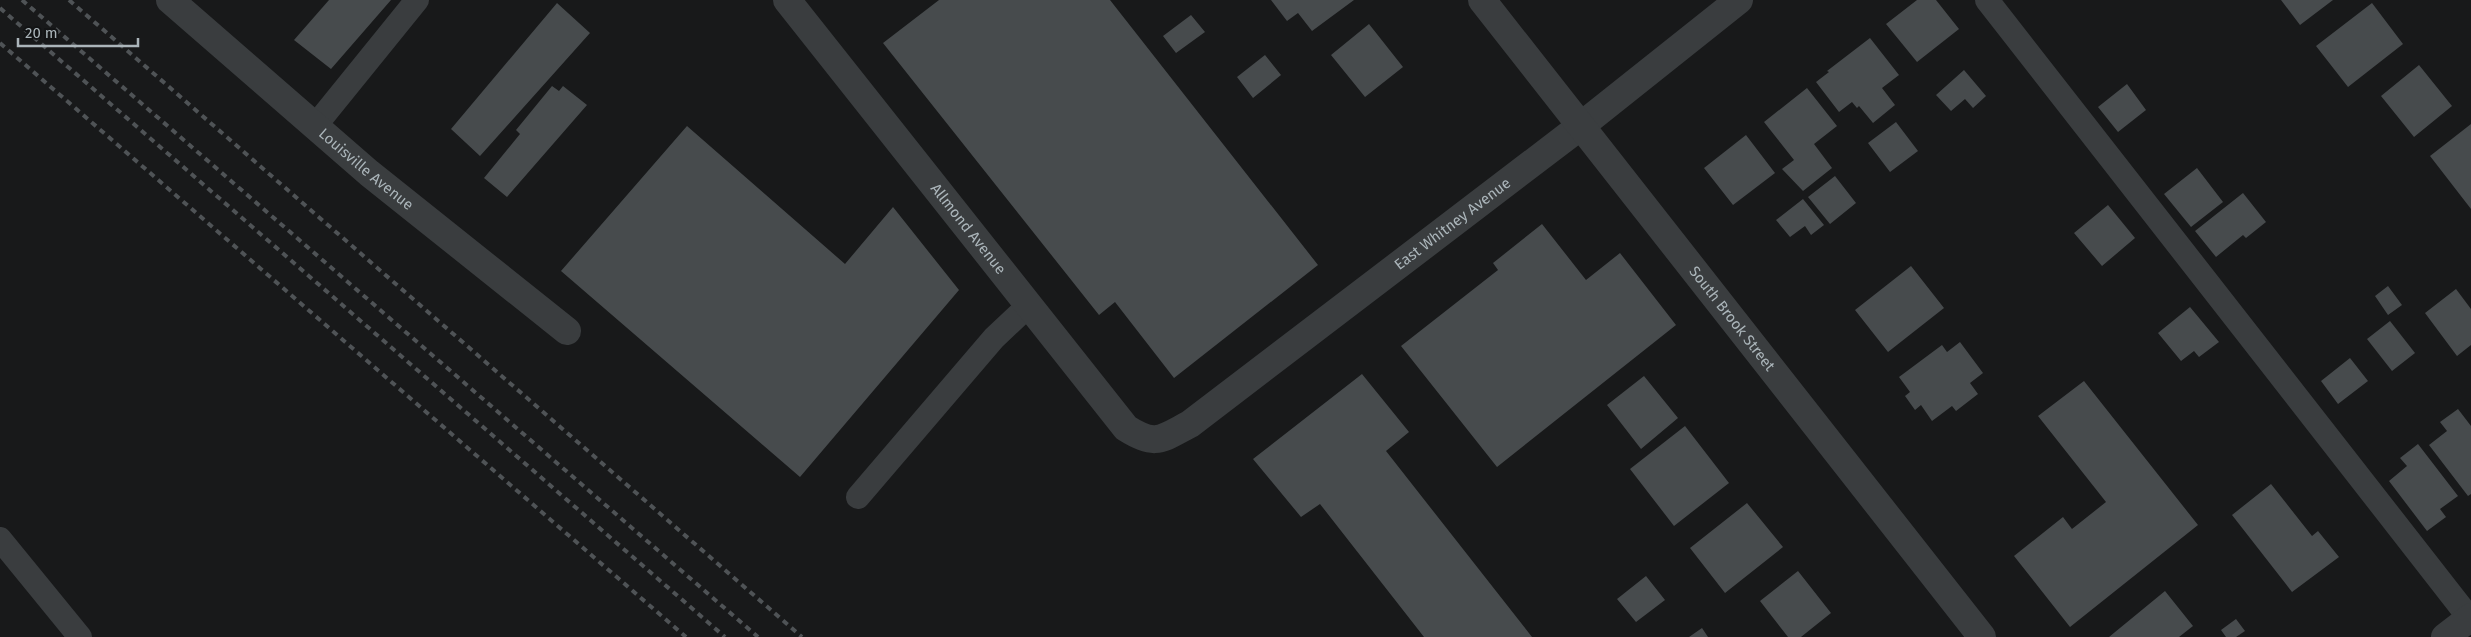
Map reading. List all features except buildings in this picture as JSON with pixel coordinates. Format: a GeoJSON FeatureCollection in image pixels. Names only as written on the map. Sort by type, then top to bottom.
{"type":"FeatureCollection","features":[{"type":"Feature","properties":{"kind":"street","name":"Louisville Avenue"},"geometry":{"type":"LineString","coordinates":[[170,0],[369,172],[567,330]]}},
{"type":"Feature","properties":{"kind":"street","name":"Allmond Avenue"},"geometry":{"type":"LineString","coordinates":[[787,0],[1126,428],[1143,439],[1162,439]]}},
{"type":"Feature","properties":{"kind":"street","name":"South Brook Street"},"geometry":{"type":"LineString","coordinates":[[1482,0],[1982,637]]}},
{"type":"Feature","properties":{"kind":"street","name":"East Whitney Avenue"},"geometry":{"type":"LineString","coordinates":[[1162,439],[1190,424],[1582,125],[1739,0]]}},
{"type":"Feature","properties":{"kind":"street"},"geometry":{"type":"LineString","coordinates":[[2445,637],[2471,618]]}},
{"type":"Feature","properties":{"kind":"lane"},"geometry":{"type":"LineString","coordinates":[[316,126],[417,0]]}},
{"type":"Feature","properties":{"kind":"lane"},"geometry":{"type":"LineString","coordinates":[[1987,0],[2471,618]]}},
{"type":"Feature","properties":{"kind":"lane"},"geometry":{"type":"LineString","coordinates":[[858,497],[994,338],[1029,305]]}},
{"type":"Feature","properties":{"kind":"lane"},"geometry":{"type":"LineString","coordinates":[[0,539],[80,637]]}},
{"type":"Feature","properties":{"kind":"railway"},"geometry":{"type":"LineString","coordinates":[[22,0],[758,637]]}},
{"type":"Feature","properties":{"kind":"railway"},"geometry":{"type":"LineString","coordinates":[[69,0],[802,637]]}},
{"type":"Feature","properties":{"kind":"railway"},"geometry":{"type":"LineString","coordinates":[[0,8],[725,637]]}},
{"type":"Feature","properties":{"kind":"railway"},"geometry":{"type":"LineString","coordinates":[[0,43],[686,637]]}}]}
